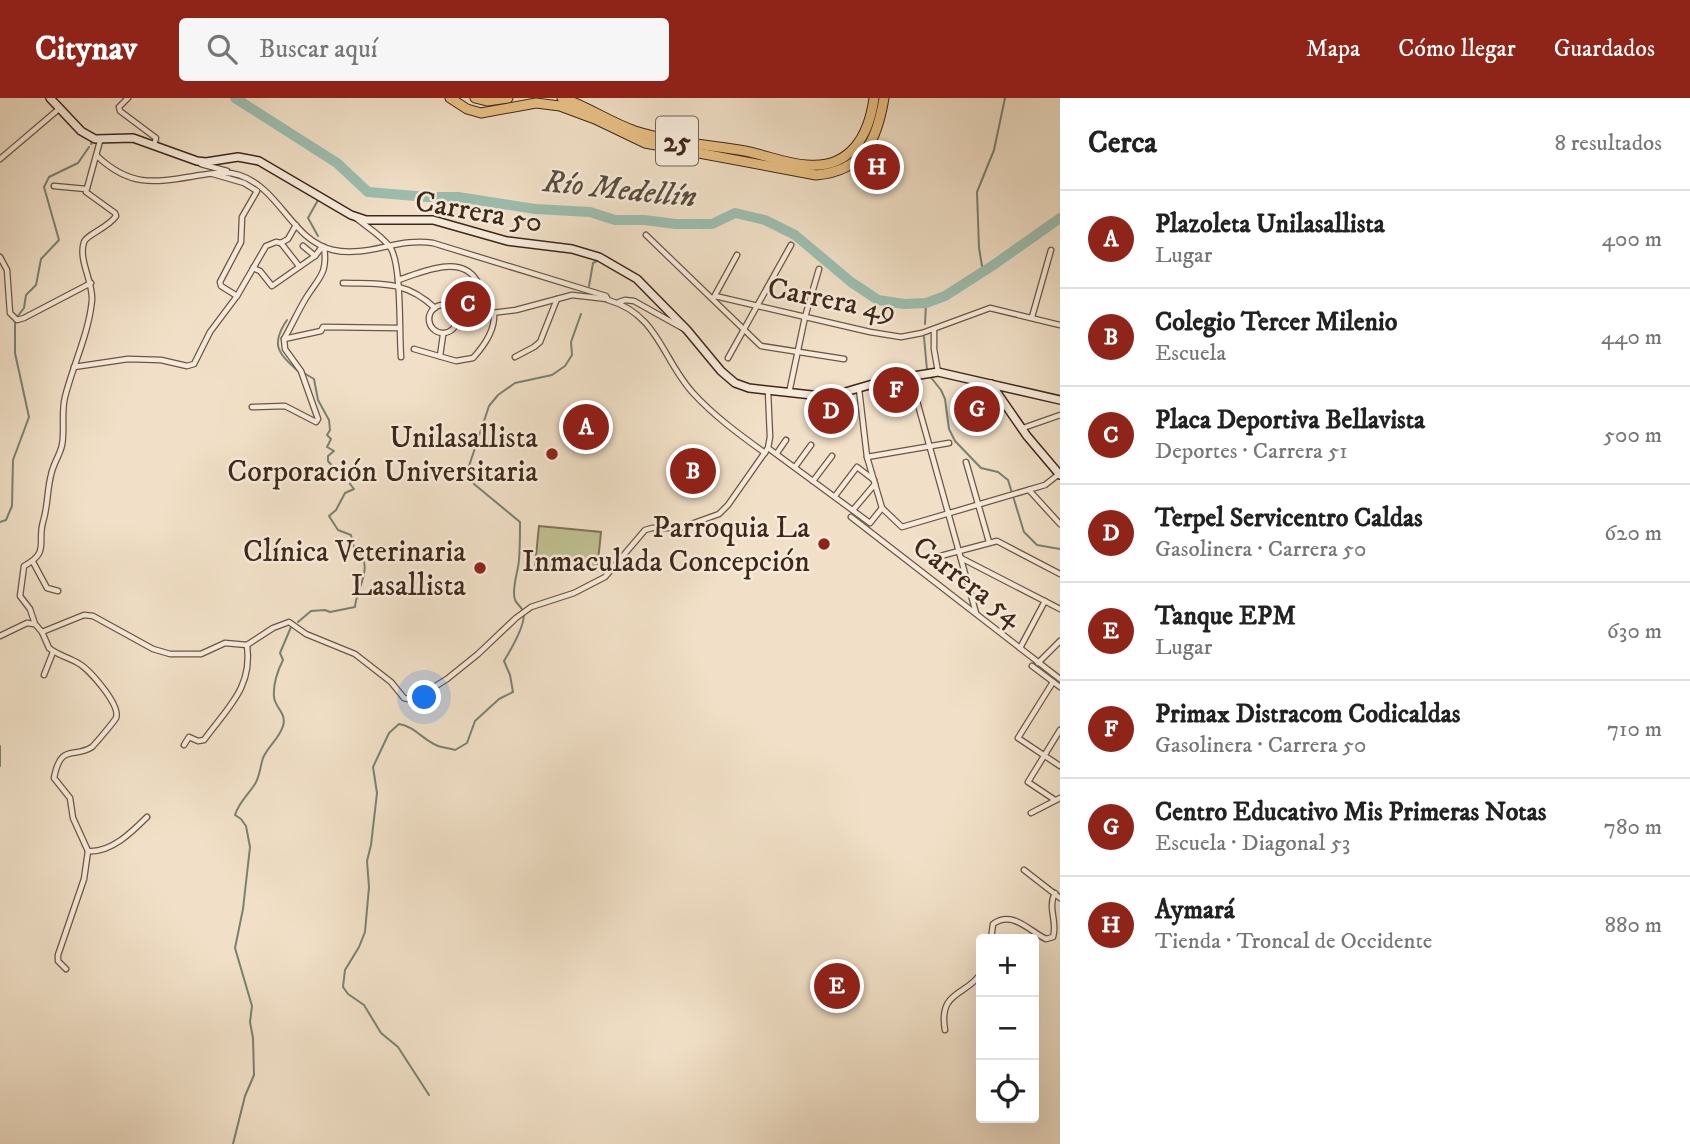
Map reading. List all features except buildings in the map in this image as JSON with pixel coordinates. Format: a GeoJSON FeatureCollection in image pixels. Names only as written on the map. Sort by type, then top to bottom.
{"type":"FeatureCollection","features":[{"type":"Feature","properties":{"kind":"highway","name":"25"},"geometry":{"type":"LineString","coordinates":[[450,98],[467,109],[481,113],[536,103],[560,106],[645,143],[816,175],[832,172],[861,156],[873,141],[878,129],[884,98]]}},
{"type":"Feature","properties":{"kind":"highway"},"geometry":{"type":"LineString","coordinates":[[475,98],[508,98]]}},
{"type":"Feature","properties":{"kind":"highway","name":"25"},"geometry":{"type":"LineString","coordinates":[[562,98],[632,130],[813,166],[835,161],[854,149],[867,130],[874,98]]}},
{"type":"Feature","properties":{"kind":"main road"},"geometry":{"type":"LineString","coordinates":[[50,98],[81,131],[100,141]]}},
{"type":"Feature","properties":{"kind":"main road","name":"Carrera 50"},"geometry":{"type":"LineString","coordinates":[[100,141],[134,138],[193,160],[206,162],[238,157],[259,161],[351,215],[366,219],[433,220],[507,242],[586,252],[616,265],[637,279],[729,378],[749,388],[835,395],[931,373],[1060,400]]}},
{"type":"Feature","properties":{"kind":"main road"},"geometry":{"type":"LineString","coordinates":[[991,384],[1060,474]]}},
{"type":"Feature","properties":{"kind":"street"},"geometry":{"type":"LineString","coordinates":[[128,98],[120,111],[156,138],[154,145]]}},
{"type":"Feature","properties":{"kind":"street"},"geometry":{"type":"LineString","coordinates":[[0,159],[60,108]]}},
{"type":"Feature","properties":{"kind":"street"},"geometry":{"type":"LineString","coordinates":[[66,969],[58,961],[58,956],[84,879],[88,851],[76,828],[70,797],[56,783],[55,771],[64,756],[93,746],[111,726],[117,709],[82,666],[54,652],[35,624],[30,609],[19,592],[24,566],[33,562],[41,551],[41,530],[47,509],[48,488],[62,443],[64,400],[92,298],[83,251],[84,241],[101,231],[116,216],[115,212],[88,195],[86,189],[100,141]]}},
{"type":"Feature","properties":{"kind":"street"},"geometry":{"type":"LineString","coordinates":[[96,155],[116,172],[145,182],[231,173]]}},
{"type":"Feature","properties":{"kind":"street"},"geometry":{"type":"LineString","coordinates":[[193,160],[256,181],[278,202],[306,236],[323,247],[348,253],[416,241],[447,245],[606,296],[607,300]]}},
{"type":"Feature","properties":{"kind":"street"},"geometry":{"type":"LineString","coordinates":[[213,173],[244,183],[256,191],[242,218],[242,242],[220,282],[221,286],[237,296]]}},
{"type":"Feature","properties":{"kind":"street"},"geometry":{"type":"LineString","coordinates":[[54,186],[86,189]]}},
{"type":"Feature","properties":{"kind":"street"},"geometry":{"type":"LineString","coordinates":[[351,215],[392,251],[398,282],[401,358]]}},
{"type":"Feature","properties":{"kind":"street"},"geometry":{"type":"LineString","coordinates":[[74,368],[128,359],[194,365],[210,332],[237,296],[266,246],[288,239],[296,225]]}},
{"type":"Feature","properties":{"kind":"street"},"geometry":{"type":"LineString","coordinates":[[646,235],[761,346],[844,359]]}},
{"type":"Feature","properties":{"kind":"street"},"geometry":{"type":"LineString","coordinates":[[281,243],[299,266]]}},
{"type":"Feature","properties":{"kind":"street"},"geometry":{"type":"LineString","coordinates":[[728,358],[791,245]]}},
{"type":"Feature","properties":{"kind":"street"},"geometry":{"type":"LineString","coordinates":[[303,246],[315,256]]}},
{"type":"Feature","properties":{"kind":"street"},"geometry":{"type":"LineString","coordinates":[[253,268],[261,271],[272,285],[315,256],[323,247]]}},
{"type":"Feature","properties":{"kind":"street"},"geometry":{"type":"LineString","coordinates":[[252,407],[285,406],[309,421],[316,422],[318,419],[301,371],[285,349],[284,339],[306,298],[322,277],[326,260],[323,247]]}},
{"type":"Feature","properties":{"kind":"street"},"geometry":{"type":"LineString","coordinates":[[1032,317],[1051,250]]}},
{"type":"Feature","properties":{"kind":"street"},"geometry":{"type":"LineString","coordinates":[[714,298],[737,255]]}},
{"type":"Feature","properties":{"kind":"street"},"geometry":{"type":"LineString","coordinates":[[0,257],[7,270],[10,313],[16,319],[24,318],[90,283]]}},
{"type":"Feature","properties":{"kind":"street"},"geometry":{"type":"LineString","coordinates":[[344,283],[398,282],[431,269],[451,266],[471,273],[476,278],[487,314]]}},
{"type":"Feature","properties":{"kind":"street"},"geometry":{"type":"LineString","coordinates":[[789,393],[805,317],[819,269]]}},
{"type":"Feature","properties":{"kind":"street"},"geometry":{"type":"LineString","coordinates":[[398,282],[435,308]]}},
{"type":"Feature","properties":{"kind":"street"},"geometry":{"type":"LineString","coordinates":[[459,317],[494,313],[572,295],[618,303],[646,321],[694,394],[714,414],[766,450],[777,453],[870,523],[882,509]]}},
{"type":"Feature","properties":{"kind":"street","name":"Carrera 49"},"geometry":{"type":"LineString","coordinates":[[714,298],[901,337],[934,329],[990,308],[1060,325]]}},
{"type":"Feature","properties":{"kind":"street"},"geometry":{"type":"LineString","coordinates":[[514,357],[540,342],[556,299]]}},
{"type":"Feature","properties":{"kind":"street"},"geometry":{"type":"LineString","coordinates":[[618,303],[625,300],[634,301],[687,330]]}},
{"type":"Feature","properties":{"kind":"street"},"geometry":{"type":"LineString","coordinates":[[442,305],[455,310],[459,317],[456,326],[443,335],[432,329],[430,324],[431,313],[442,305]]}},
{"type":"Feature","properties":{"kind":"street"},"geometry":{"type":"LineString","coordinates":[[414,349],[456,361],[473,358],[487,338],[494,322],[494,313]]}},
{"type":"Feature","properties":{"kind":"street"},"geometry":{"type":"LineString","coordinates":[[284,339],[321,331],[323,327],[399,328]]}},
{"type":"Feature","properties":{"kind":"street"},"geometry":{"type":"LineString","coordinates":[[931,373],[934,329]]}},
{"type":"Feature","properties":{"kind":"street"},"geometry":{"type":"LineString","coordinates":[[440,356],[443,335]]}},
{"type":"Feature","properties":{"kind":"street"},"geometry":{"type":"LineString","coordinates":[[910,376],[976,614]]}},
{"type":"Feature","properties":{"kind":"street"},"geometry":{"type":"LineString","coordinates":[[859,388],[867,457],[882,509],[902,527],[1045,485],[1060,474]]}},
{"type":"Feature","properties":{"kind":"street"},"geometry":{"type":"LineString","coordinates":[[42,632],[84,615],[93,616],[153,649],[170,654],[201,654],[225,643],[247,645],[273,628],[289,622],[306,634],[355,654],[391,682],[404,698],[413,701],[478,654],[531,607],[574,593],[605,577],[645,530],[680,528],[719,513],[766,450],[770,437],[768,391]]}},
{"type":"Feature","properties":{"kind":"street"},"geometry":{"type":"LineString","coordinates":[[1023,428],[1060,415]]}},
{"type":"Feature","properties":{"kind":"street"},"geometry":{"type":"LineString","coordinates":[[777,453],[786,440]]}},
{"type":"Feature","properties":{"kind":"street"},"geometry":{"type":"LineString","coordinates":[[867,457],[949,443]]}},
{"type":"Feature","properties":{"kind":"street"},"geometry":{"type":"LineString","coordinates":[[795,467],[811,445]]}},
{"type":"Feature","properties":{"kind":"street"},"geometry":{"type":"LineString","coordinates":[[813,481],[832,456]]}},
{"type":"Feature","properties":{"kind":"street"},"geometry":{"type":"LineString","coordinates":[[966,462],[989,542]]}},
{"type":"Feature","properties":{"kind":"street"},"geometry":{"type":"LineString","coordinates":[[835,496],[856,467],[874,482]]}},
{"type":"Feature","properties":{"kind":"street"},"geometry":{"type":"LineString","coordinates":[[853,510],[874,482]]}},
{"type":"Feature","properties":{"kind":"street"},"geometry":{"type":"LineString","coordinates":[[1029,490],[1060,524]]}},
{"type":"Feature","properties":{"kind":"street","name":"Carrera 54"},"geometry":{"type":"LineString","coordinates":[[861,516],[851,517],[1020,648],[1060,687]]}},
{"type":"Feature","properties":{"kind":"street"},"geometry":{"type":"LineString","coordinates":[[929,559],[997,541],[1060,574]]}},
{"type":"Feature","properties":{"kind":"street"},"geometry":{"type":"LineString","coordinates":[[961,558],[1060,609]]}},
{"type":"Feature","properties":{"kind":"street"},"geometry":{"type":"LineString","coordinates":[[33,562],[47,588],[58,591]]}},
{"type":"Feature","properties":{"kind":"street"},"geometry":{"type":"LineString","coordinates":[[1020,648],[1045,601]]}},
{"type":"Feature","properties":{"kind":"street"},"geometry":{"type":"LineString","coordinates":[[0,636],[27,623],[35,624]]}},
{"type":"Feature","properties":{"kind":"street"},"geometry":{"type":"LineString","coordinates":[[1035,664],[1060,641]]}},
{"type":"Feature","properties":{"kind":"street"},"geometry":{"type":"LineString","coordinates":[[184,745],[188,737],[204,740],[244,686],[249,658],[247,645]]}},
{"type":"Feature","properties":{"kind":"street"},"geometry":{"type":"LineString","coordinates":[[44,675],[54,652]]}},
{"type":"Feature","properties":{"kind":"street","name":"Carrera 54"},"geometry":{"type":"LineString","coordinates":[[1035,664],[1060,679]]}},
{"type":"Feature","properties":{"kind":"street"},"geometry":{"type":"LineString","coordinates":[[1053,682],[1018,738],[1060,765]]}},
{"type":"Feature","properties":{"kind":"street"},"geometry":{"type":"LineString","coordinates":[[1058,799],[1028,782],[1060,730]]}},
{"type":"Feature","properties":{"kind":"street"},"geometry":{"type":"LineString","coordinates":[[1031,813],[1058,799]]}},
{"type":"Feature","properties":{"kind":"street"},"geometry":{"type":"LineString","coordinates":[[88,851],[98,851],[125,838],[147,817]]}},
{"type":"Feature","properties":{"kind":"street"},"geometry":{"type":"LineString","coordinates":[[1024,870],[1060,898]]}},
{"type":"Feature","properties":{"kind":"street"},"geometry":{"type":"LineString","coordinates":[[1039,934],[1046,939],[1053,937],[1055,930],[1051,907],[1055,893]]}},
{"type":"Feature","properties":{"kind":"street"},"geometry":{"type":"LineString","coordinates":[[992,934],[993,924],[1003,919],[1018,921],[1038,934]]}},
{"type":"Feature","properties":{"kind":"street"},"geometry":{"type":"LineString","coordinates":[[945,1030],[943,1014],[951,998],[976,980]]}},
{"type":"Feature","properties":{"kind":"green space"},"geometry":{"type":"Polygon","coordinates":[[[539,526],[601,532],[597,571],[535,565],[539,526]]]}},
{"type":"Feature","properties":{"kind":"waterway","name":"Río Medellín"},"geometry":{"type":"LineString","coordinates":[[235,98],[337,163],[368,192],[458,197],[535,209],[590,212],[615,220],[676,224],[712,224],[735,213],[765,220],[795,235],[851,282],[878,300],[904,304],[926,303],[945,296],[1060,218]]}},
{"type":"Feature","properties":{"kind":"waterway"},"geometry":{"type":"LineString","coordinates":[[983,272],[979,248],[977,192],[994,150],[1005,98]]}},
{"type":"Feature","properties":{"kind":"waterway"},"geometry":{"type":"LineString","coordinates":[[17,317],[24,308],[26,295],[36,285],[41,259],[59,240],[44,187],[49,177],[78,163],[89,147]]}},
{"type":"Feature","properties":{"kind":"waterway"},"geometry":{"type":"LineString","coordinates":[[318,200],[308,218],[318,236]]}},
{"type":"Feature","properties":{"kind":"waterway"},"geometry":{"type":"LineString","coordinates":[[589,286],[593,263],[599,260]]}},
{"type":"Feature","properties":{"kind":"waterway"},"geometry":{"type":"LineString","coordinates":[[925,324],[926,303]]}},
{"type":"Feature","properties":{"kind":"waterway"},"geometry":{"type":"LineString","coordinates":[[429,1095],[398,1047],[381,1033],[364,1005],[343,987],[345,970],[365,932],[369,887],[367,861],[377,793],[373,767],[389,733],[399,724],[409,727],[438,746],[455,750],[467,743],[475,721],[499,699],[513,692],[504,661],[518,636],[524,616],[514,593],[519,560],[520,522],[474,484],[467,472],[489,406],[498,395],[515,383],[552,375],[565,366],[572,355],[571,342],[581,314]]}},
{"type":"Feature","properties":{"kind":"waterway"},"geometry":{"type":"LineString","coordinates":[[287,320],[279,336],[279,348],[281,354],[299,372]]}},
{"type":"Feature","properties":{"kind":"waterway"},"geometry":{"type":"LineString","coordinates":[[0,522],[6,520],[12,506],[13,460],[29,417],[15,353],[15,322]]}},
{"type":"Feature","properties":{"kind":"waterway"},"geometry":{"type":"LineString","coordinates":[[924,337],[927,370]]}},
{"type":"Feature","properties":{"kind":"waterway"},"geometry":{"type":"LineString","coordinates":[[298,622],[311,611],[330,612],[355,607],[365,569],[361,554],[354,548],[351,535],[338,530],[329,516],[336,510],[345,493],[354,489],[350,484],[353,478],[334,468],[328,461],[328,456],[334,451],[327,447],[331,439],[327,435],[330,430],[329,420],[318,400],[314,379],[304,373]]}},
{"type":"Feature","properties":{"kind":"waterway"},"geometry":{"type":"LineString","coordinates":[[929,375],[945,399],[949,429],[955,441],[981,468],[998,472],[1008,480],[1024,532],[1037,545],[1060,549]]}},
{"type":"Feature","properties":{"kind":"waterway"},"geometry":{"type":"LineString","coordinates":[[233,1144],[245,1096],[254,1075],[250,1022],[252,1006],[235,948],[243,909],[250,847],[246,826],[235,815],[257,781],[263,758],[283,726],[284,721],[275,701],[274,688],[283,660],[280,653],[291,627]]}},
{"type":"Feature","properties":{"kind":"waterway"},"geometry":{"type":"LineString","coordinates":[[0,746],[0,766]]}},
{"type":"Feature","properties":{"kind":"place","name":"Aymará"},"geometry":{"type":"Point","coordinates":[877,167]}},
{"type":"Feature","properties":{"kind":"place","name":"Placa Deportiva Bellavista"},"geometry":{"type":"Point","coordinates":[468,304]}},
{"type":"Feature","properties":{"kind":"place","name":"Primax Distracom Codicaldas"},"geometry":{"type":"Point","coordinates":[896,390]}},
{"type":"Feature","properties":{"kind":"place","name":"Centro Educativo Mis Primeras Notas"},"geometry":{"type":"Point","coordinates":[977,409]}},
{"type":"Feature","properties":{"kind":"place","name":"Terpel Servicentro Caldas"},"geometry":{"type":"Point","coordinates":[831,411]}},
{"type":"Feature","properties":{"kind":"place","name":"Plazoleta Unilasallista"},"geometry":{"type":"Point","coordinates":[586,427]}},
{"type":"Feature","properties":{"kind":"place","name":"Unilasallista Corporación Universitaria"},"geometry":{"type":"Point","coordinates":[552,454]}},
{"type":"Feature","properties":{"kind":"place","name":"Colegio Tercer Milenio"},"geometry":{"type":"Point","coordinates":[693,471]}},
{"type":"Feature","properties":{"kind":"place","name":"Parroquia La Inmaculada Concepción"},"geometry":{"type":"Point","coordinates":[824,544]}},
{"type":"Feature","properties":{"kind":"place","name":"Clínica Veterinaria Lasallista"},"geometry":{"type":"Point","coordinates":[480,568]}},
{"type":"Feature","properties":{"kind":"place","name":"Tanque EPM"},"geometry":{"type":"Point","coordinates":[837,986]}}]}
